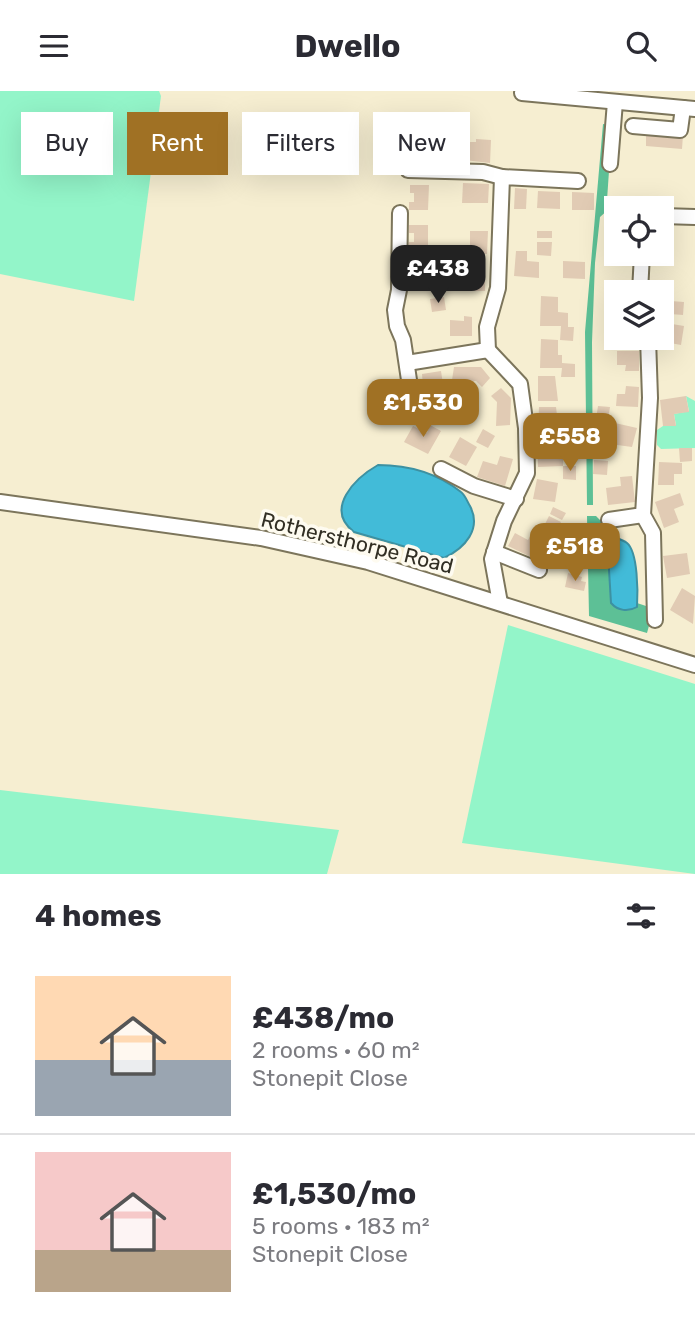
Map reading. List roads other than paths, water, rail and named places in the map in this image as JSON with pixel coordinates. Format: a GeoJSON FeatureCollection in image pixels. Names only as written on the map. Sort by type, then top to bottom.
{"type":"FeatureCollection","features":[{"type":"Feature","properties":{"kind":"street"},"geometry":{"type":"LineString","coordinates":[[522,93],[689,109],[680,130],[633,127]]}},
{"type":"Feature","properties":{"kind":"street"},"geometry":{"type":"LineString","coordinates":[[610,164],[615,102]]}},
{"type":"Feature","properties":{"kind":"street"},"geometry":{"type":"LineString","coordinates":[[470,172],[502,177],[578,181]]}},
{"type":"Feature","properties":{"kind":"street"},"geometry":{"type":"LineString","coordinates":[[500,603],[492,559],[506,516],[527,473],[526,428],[520,384],[488,350],[487,327],[498,288],[502,177]]}},
{"type":"Feature","properties":{"kind":"street"},"geometry":{"type":"LineString","coordinates":[[400,213],[399,290],[395,310],[409,380]]}},
{"type":"Feature","properties":{"kind":"street"},"geometry":{"type":"LineString","coordinates":[[674,216],[695,217]]}},
{"type":"Feature","properties":{"kind":"street"},"geometry":{"type":"LineString","coordinates":[[407,363],[488,350]]}},
{"type":"Feature","properties":{"kind":"street"},"geometry":{"type":"LineString","coordinates":[[648,350],[650,398],[643,515],[653,533],[655,620]]}},
{"type":"Feature","properties":{"kind":"street"},"geometry":{"type":"LineString","coordinates":[[441,469],[474,486],[516,499]]}},
{"type":"Feature","properties":{"kind":"street","name":"Rothersthorpe Road"},"geometry":{"type":"LineString","coordinates":[[0,502],[261,538],[368,562],[695,665]]}},
{"type":"Feature","properties":{"kind":"street"},"geometry":{"type":"LineString","coordinates":[[609,520],[643,515]]}},
{"type":"Feature","properties":{"kind":"street"},"geometry":{"type":"LineString","coordinates":[[494,552],[539,570]]}},
{"type":"Feature","properties":{"kind":"water"},"geometry":{"type":"Polygon","coordinates":[[[378,465],[421,471],[452,485],[462,493],[470,506],[474,522],[473,530],[465,543],[444,558],[354,532],[345,523],[342,504],[352,486],[378,465]]]}},
{"type":"Feature","properties":{"kind":"water"},"geometry":{"type":"Polygon","coordinates":[[[611,536],[627,543],[633,555],[637,607],[630,610],[620,609],[611,603],[608,553],[603,546],[611,536]]]}}]}
